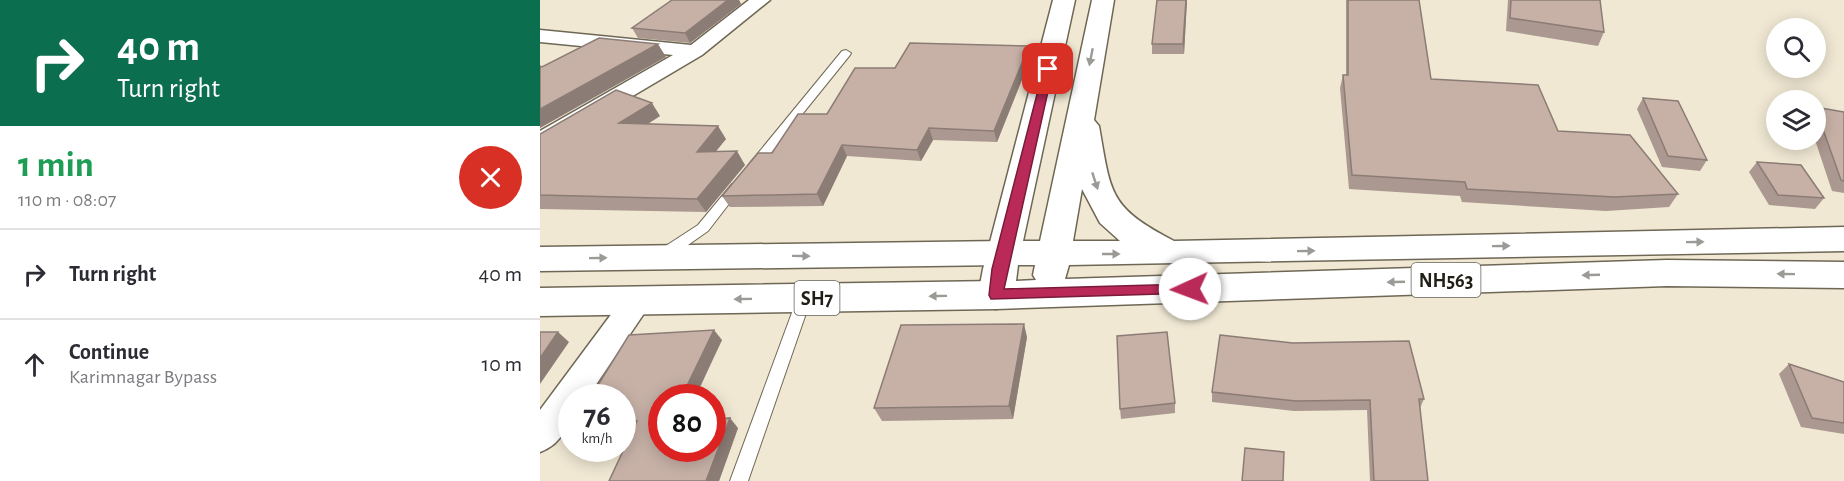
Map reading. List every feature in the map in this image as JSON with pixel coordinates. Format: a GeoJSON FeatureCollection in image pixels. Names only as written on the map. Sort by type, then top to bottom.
{"type":"FeatureCollection","features":[{"type":"Feature","properties":{"kind":"main road"},"geometry":{"type":"LineString","coordinates":[[996,295],[1064,0]]}},
{"type":"Feature","properties":{"kind":"main road"},"geometry":{"type":"LineString","coordinates":[[1047,294],[1052,254],[1103,0]]}},
{"type":"Feature","properties":{"kind":"main road"},"geometry":{"type":"LineString","coordinates":[[1082,103],[1093,175],[1105,208],[1122,226],[1170,253]]}},
{"type":"Feature","properties":{"kind":"main road","name":"NH563"},"geometry":{"type":"LineString","coordinates":[[1004,253],[1170,253],[1844,239]]}},
{"type":"Feature","properties":{"kind":"main road","name":"SH7"},"geometry":{"type":"LineString","coordinates":[[540,259],[1004,253]]}},
{"type":"Feature","properties":{"kind":"main road","name":"NH563"},"geometry":{"type":"LineString","coordinates":[[996,295],[1667,273],[1844,275]]}},
{"type":"Feature","properties":{"kind":"main road","name":"SH7"},"geometry":{"type":"LineString","coordinates":[[540,302],[996,295]]}},
{"type":"Feature","properties":{"kind":"street"},"geometry":{"type":"LineString","coordinates":[[540,141],[695,51],[761,0]]}},
{"type":"Feature","properties":{"kind":"street"},"geometry":{"type":"LineString","coordinates":[[540,36],[695,51]]}},
{"type":"Feature","properties":{"kind":"street"},"geometry":{"type":"LineString","coordinates":[[540,437],[637,301]]}},
{"type":"Feature","properties":{"kind":"lane"},"geometry":{"type":"LineString","coordinates":[[659,258],[704,228],[846,53]]}},
{"type":"Feature","properties":{"kind":"lane"},"geometry":{"type":"LineString","coordinates":[[739,481],[804,298]]}},
{"type":"Feature","properties":{"kind":"building"},"geometry":{"type":"Polygon","coordinates":[[[672,0],[728,0],[685,33],[632,28],[672,0]]]}},
{"type":"Feature","properties":{"kind":"building"},"geometry":{"type":"Polygon","coordinates":[[[1157,0],[1186,0],[1183,44],[1152,44],[1157,0]]]}},
{"type":"Feature","properties":{"kind":"building"},"geometry":{"type":"Polygon","coordinates":[[[1348,0],[1419,0],[1431,79],[1538,85],[1558,131],[1630,135],[1678,194],[1614,197],[1467,189],[1465,182],[1352,175],[1343,75],[1348,75],[1348,0]]]}},
{"type":"Feature","properties":{"kind":"building"},"geometry":{"type":"Polygon","coordinates":[[[1511,0],[1600,0],[1604,32],[1510,18],[1511,0]]]}},
{"type":"Feature","properties":{"kind":"building"},"geometry":{"type":"Polygon","coordinates":[[[599,38],[658,44],[540,109],[540,66],[599,38]]]}},
{"type":"Feature","properties":{"kind":"building"},"geometry":{"type":"Polygon","coordinates":[[[910,43],[1029,46],[994,131],[929,128],[917,150],[842,145],[817,194],[722,196],[758,153],[772,153],[798,114],[827,114],[855,68],[895,68],[910,43]]]}},
{"type":"Feature","properties":{"kind":"building"},"geometry":{"type":"Polygon","coordinates":[[[616,90],[652,103],[619,123],[718,126],[697,152],[737,151],[697,199],[540,195],[540,134],[616,90]]]}},
{"type":"Feature","properties":{"kind":"building"},"geometry":{"type":"Polygon","coordinates":[[[1643,98],[1678,101],[1707,160],[1668,156],[1643,98]]]}},
{"type":"Feature","properties":{"kind":"building"},"geometry":{"type":"Polygon","coordinates":[[[1826,109],[1844,112],[1844,181],[1841,180],[1826,138],[1826,109]]]}},
{"type":"Feature","properties":{"kind":"building"},"geometry":{"type":"Polygon","coordinates":[[[1757,162],[1801,165],[1824,198],[1778,195],[1757,162]]]}},
{"type":"Feature","properties":{"kind":"building"},"geometry":{"type":"Polygon","coordinates":[[[1024,324],[1009,406],[874,408],[901,325],[1024,324]]]}},
{"type":"Feature","properties":{"kind":"building"},"geometry":{"type":"Polygon","coordinates":[[[714,330],[688,384],[648,384],[648,462],[713,462],[706,481],[609,481],[618,462],[636,462],[636,384],[599,384],[629,335],[714,330]]]}},
{"type":"Feature","properties":{"kind":"building"},"geometry":{"type":"Polygon","coordinates":[[[540,332],[558,332],[540,358],[540,332]]]}},
{"type":"Feature","properties":{"kind":"building"},"geometry":{"type":"Polygon","coordinates":[[[1167,332],[1175,403],[1120,409],[1117,336],[1167,332]]]}},
{"type":"Feature","properties":{"kind":"building"},"geometry":{"type":"Polygon","coordinates":[[[1220,335],[1293,343],[1409,341],[1424,399],[1419,399],[1428,481],[1374,481],[1370,400],[1296,401],[1212,392],[1220,335]]]}},
{"type":"Feature","properties":{"kind":"building"},"geometry":{"type":"Polygon","coordinates":[[[1789,364],[1844,382],[1844,423],[1812,418],[1789,364]]]}},
{"type":"Feature","properties":{"kind":"building"},"geometry":{"type":"Polygon","coordinates":[[[1245,448],[1284,452],[1283,481],[1242,481],[1245,448]]]}},
{"type":"Feature","properties":{"kind":"route"},"geometry":{"type":"LineString","coordinates":[[1048,69],[999,269],[996,295],[1190,289]]}}]}
